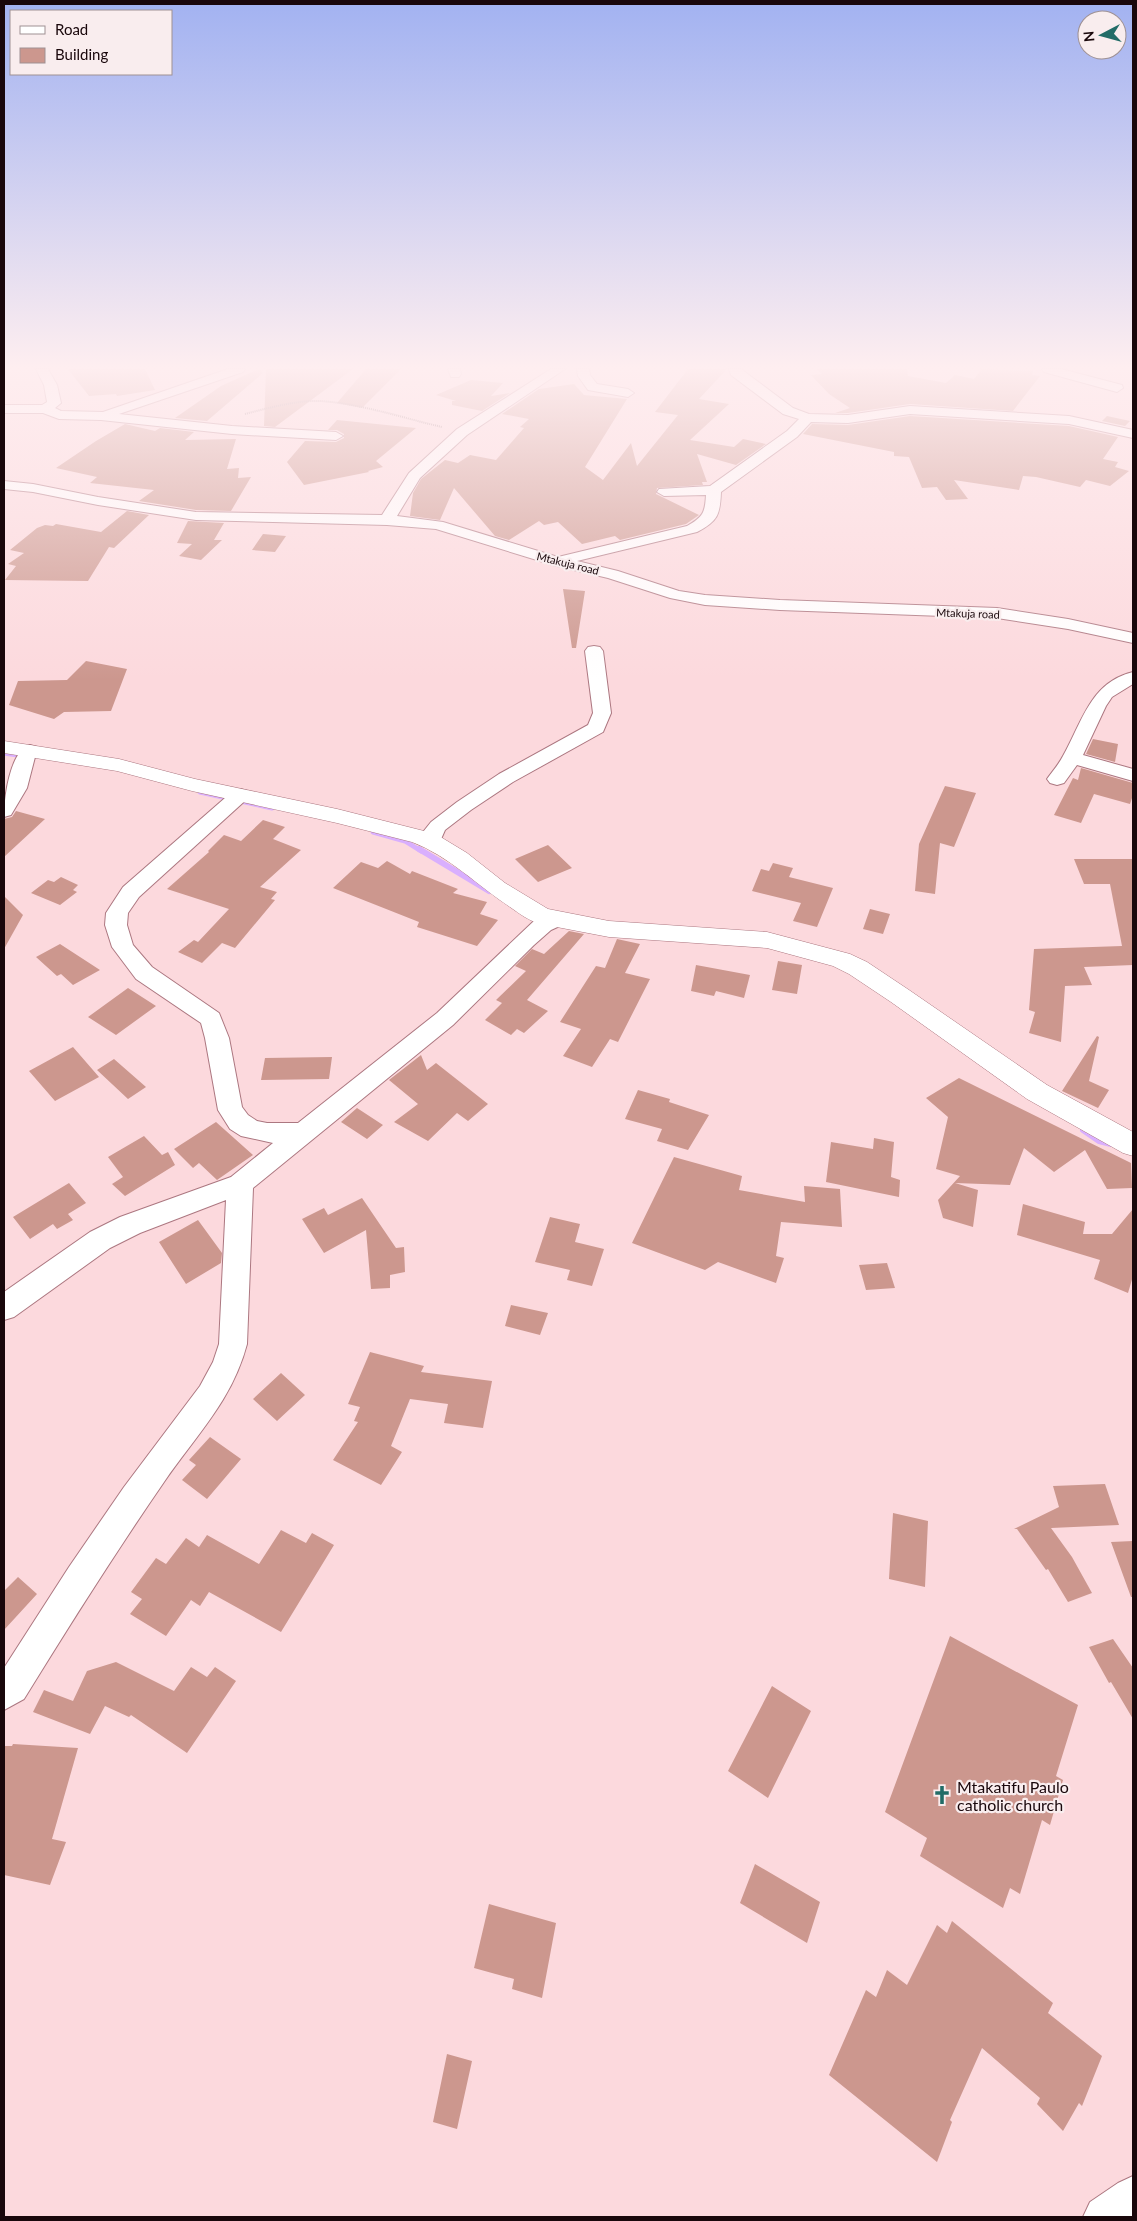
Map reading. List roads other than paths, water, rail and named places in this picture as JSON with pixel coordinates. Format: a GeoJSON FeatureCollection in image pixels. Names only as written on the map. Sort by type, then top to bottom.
{"type":"FeatureCollection","features":[{"type":"Feature","properties":{"kind":"street"},"geometry":{"type":"LineString","coordinates":[[387,520],[418,473]]}},
{"type":"Feature","properties":{"kind":"street"},"geometry":{"type":"LineString","coordinates":[[664,492],[714,490],[738,473]]}},
{"type":"Feature","properties":{"kind":"street","name":"Mtakuja road"},"geometry":{"type":"LineString","coordinates":[[4,486],[33,488],[107,503],[196,516],[387,520],[438,525],[559,562],[612,574],[676,595],[705,600],[997,614],[1068,624],[1133,638]]}},
{"type":"Feature","properties":{"kind":"street"},"geometry":{"type":"LineString","coordinates":[[559,562],[692,529],[707,521],[712,506],[714,490]]}},
{"type":"Feature","properties":{"kind":"street"},"geometry":{"type":"LineString","coordinates":[[431,841],[433,832],[438,826],[464,806],[506,778],[596,728],[602,713],[594,651]]}},
{"type":"Feature","properties":{"kind":"street"},"geometry":{"type":"LineString","coordinates":[[1057,779],[1072,758],[1097,705],[1106,693],[1133,677]]}},
{"type":"Feature","properties":{"kind":"street"},"geometry":{"type":"LineString","coordinates":[[4,747],[119,765],[240,796],[337,816],[431,841],[459,858],[520,904],[542,916],[609,929],[767,940],[841,960],[858,968],[900,996],[1038,1092],[1133,1145]]}},
{"type":"Feature","properties":{"kind":"street"},"geometry":{"type":"LineString","coordinates":[[4,811],[17,788],[26,755],[30,751]]}},
{"type":"Feature","properties":{"kind":"street"},"geometry":{"type":"LineString","coordinates":[[1072,758],[1133,775]]}},
{"type":"Feature","properties":{"kind":"street"},"geometry":{"type":"LineString","coordinates":[[240,796],[131,892],[117,913],[116,925],[123,947],[144,973],[199,1009],[210,1019],[217,1038],[230,1110],[239,1122],[250,1129],[267,1133],[303,1133]]}},
{"type":"Feature","properties":{"kind":"street"},"geometry":{"type":"LineString","coordinates":[[4,1308],[100,1240],[130,1225],[240,1184],[445,1019],[526,940],[543,925],[556,919]]}},
{"type":"Feature","properties":{"kind":"street"},"geometry":{"type":"LineString","coordinates":[[4,1693],[12,1687],[50,1625],[153,1470],[221,1380],[229,1362],[232,1344],[240,1184]]}},
{"type":"Feature","properties":{"kind":"street"},"geometry":{"type":"LineString","coordinates":[[1106,2217],[1133,2198]]}},
{"type":"Feature","properties":{"kind":"waterway"},"geometry":{"type":"LineString","coordinates":[[4,753],[18,755]]}},
{"type":"Feature","properties":{"kind":"waterway"},"geometry":{"type":"LineString","coordinates":[[200,792],[272,808]]}},
{"type":"Feature","properties":{"kind":"waterway"},"geometry":{"type":"LineString","coordinates":[[373,832],[405,841],[421,851]]}},
{"type":"Feature","properties":{"kind":"waterway"},"geometry":{"type":"LineString","coordinates":[[419,849],[489,891]]}},
{"type":"Feature","properties":{"kind":"waterway"},"geometry":{"type":"LineString","coordinates":[[1083,1130],[1099,1141],[1111,1144]]}},
{"type":"Feature","properties":{"kind":"place","name":"Mtakatifu Paulo catholic church"},"geometry":{"type":"Point","coordinates":[942,1795]}}]}
